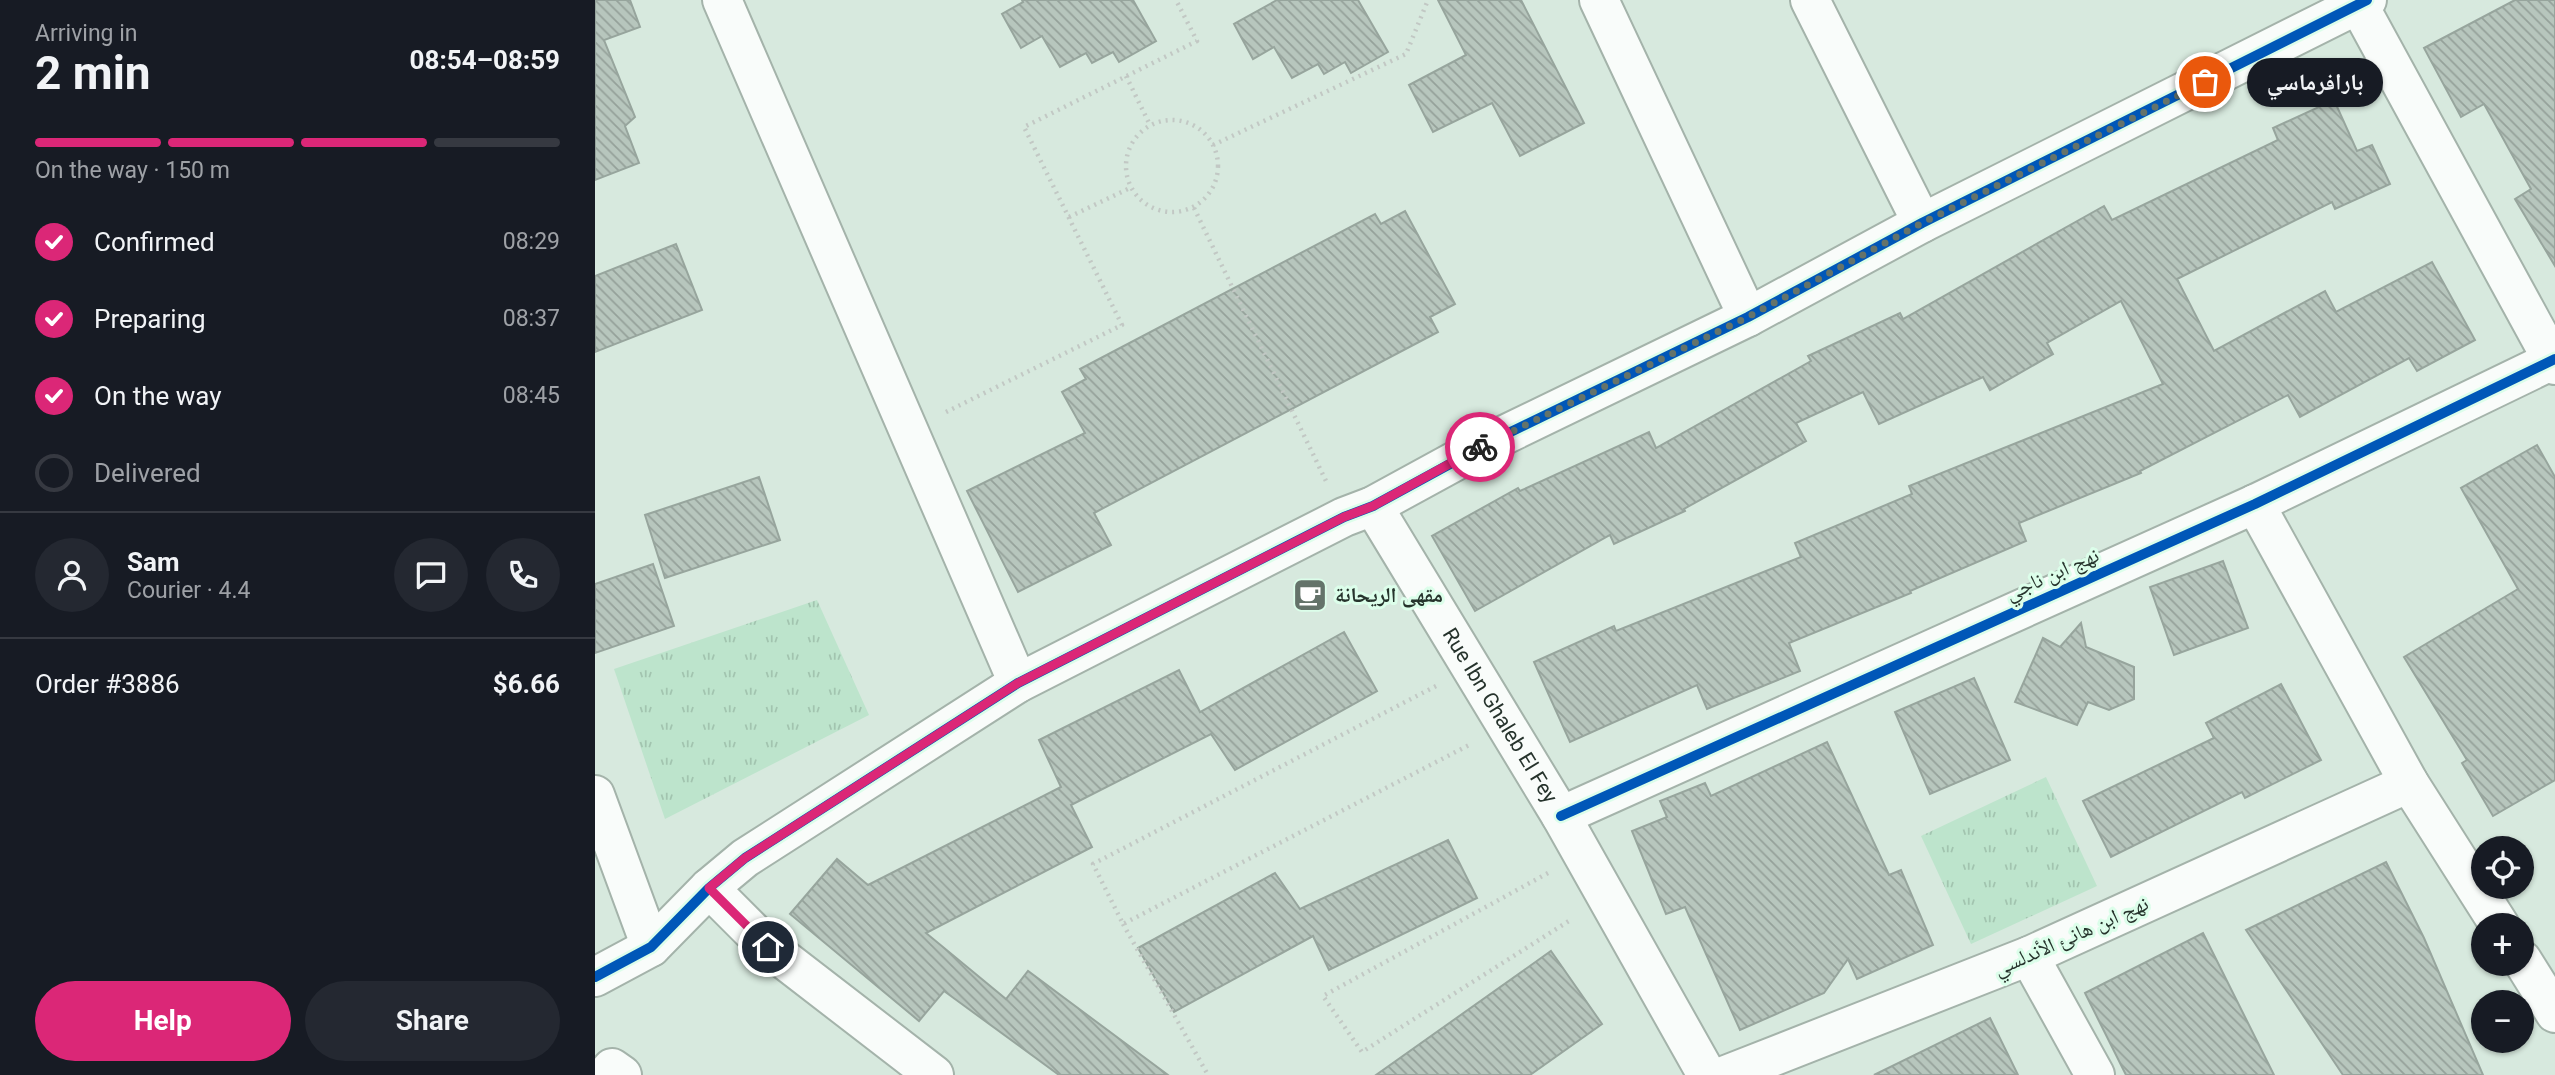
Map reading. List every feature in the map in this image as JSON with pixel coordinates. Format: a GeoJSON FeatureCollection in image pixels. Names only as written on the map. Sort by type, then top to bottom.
{"type":"FeatureCollection","features":[{"type":"Feature","properties":{"kind":"street"},"geometry":{"type":"LineString","coordinates":[[722,0],[1018,683]]}},
{"type":"Feature","properties":{"kind":"street"},"geometry":{"type":"LineString","coordinates":[[1599,0],[1748,317]]}},
{"type":"Feature","properties":{"kind":"street"},"geometry":{"type":"LineString","coordinates":[[1810,0],[1922,223]]}},
{"type":"Feature","properties":{"kind":"street"},"geometry":{"type":"LineString","coordinates":[[595,977],[651,947],[709,888],[745,858],[1018,683],[1493,441],[1748,317],[1922,223],[2363,2],[2554,362]]}},
{"type":"Feature","properties":{"kind":"street","name":"نهج ابن ناجي"},"geometry":{"type":"LineString","coordinates":[[1561,816],[2255,504],[2554,362]]}},
{"type":"Feature","properties":{"kind":"street"},"geometry":{"type":"LineString","coordinates":[[2255,504],[2409,783],[2492,913]]}},
{"type":"Feature","properties":{"kind":"street","name":"Rue Ibn Ghaleb El Fey"},"geometry":{"type":"LineString","coordinates":[[1358,511],[1471,667],[1583,854],[1707,1075]]}},
{"type":"Feature","properties":{"kind":"street","name":"نهج ابن هانئ الأندلسي"},"geometry":{"type":"LineString","coordinates":[[1726,1075],[2029,956],[2409,783]]}},
{"type":"Feature","properties":{"kind":"street"},"geometry":{"type":"LineString","coordinates":[[595,795],[651,947]]}},
{"type":"Feature","properties":{"kind":"street"},"geometry":{"type":"LineString","coordinates":[[709,888],[768,947],[934,1075]]}},
{"type":"Feature","properties":{"kind":"street"},"geometry":{"type":"LineString","coordinates":[[2029,956],[2095,1075]]}},
{"type":"Feature","properties":{"kind":"street"},"geometry":{"type":"LineString","coordinates":[[2532,976],[2555,1013]]}},
{"type":"Feature","properties":{"kind":"path"},"geometry":{"type":"LineString","coordinates":[[907,431],[1122,324],[1024,127],[1197,41],[1176,0]]}},
{"type":"Feature","properties":{"kind":"path"},"geometry":{"type":"LineString","coordinates":[[1213,145],[1406,54],[1428,0]]}},
{"type":"Feature","properties":{"kind":"path"},"geometry":{"type":"LineString","coordinates":[[1126,76],[1150,125]]}},
{"type":"Feature","properties":{"kind":"path"},"geometry":{"type":"LineString","coordinates":[[1167,120],[1185,122],[1202,130],[1213,145],[1219,162],[1217,180],[1208,196],[1193,208],[1176,213],[1158,211],[1141,202],[1130,188],[1125,171],[1127,153],[1136,136],[1150,125],[1167,120]]}},
{"type":"Feature","properties":{"kind":"path"},"geometry":{"type":"LineString","coordinates":[[1069,217],[1130,188]]}},
{"type":"Feature","properties":{"kind":"path"},"geometry":{"type":"LineString","coordinates":[[1193,208],[1358,511]]}},
{"type":"Feature","properties":{"kind":"path"},"geometry":{"type":"LineString","coordinates":[[1208,1075],[1123,924],[1093,864],[1471,667]]}},
{"type":"Feature","properties":{"kind":"path"},"geometry":{"type":"LineString","coordinates":[[1123,924],[1506,726]]}},
{"type":"Feature","properties":{"kind":"path"},"geometry":{"type":"LineString","coordinates":[[1583,854],[1323,996],[1363,1052],[1607,897]]}},
{"type":"Feature","properties":{"kind":"green space"},"geometry":{"type":"Polygon","coordinates":[[[817,600],[869,715],[665,819],[614,669],[817,600]]]}},
{"type":"Feature","properties":{"kind":"green space"},"geometry":{"type":"Polygon","coordinates":[[[2046,777],[2097,886],[1971,944],[1921,836],[2046,777]]]}},
{"type":"Feature","properties":{"kind":"building"},"geometry":{"type":"Polygon","coordinates":[[[595,0],[630,0],[640,27],[604,40],[635,117],[625,126],[639,163],[595,180],[595,0]]]}},
{"type":"Feature","properties":{"kind":"building"},"geometry":{"type":"Polygon","coordinates":[[[1022,0],[1133,0],[1156,41],[1119,62],[1113,52],[1092,63],[1086,53],[1060,67],[1042,36],[1021,48],[1002,14],[1023,2],[1022,0]]]}},
{"type":"Feature","properties":{"kind":"building"},"geometry":{"type":"Polygon","coordinates":[[[1277,0],[1358,0],[1388,52],[1351,73],[1345,62],[1324,74],[1318,64],[1292,78],[1274,47],[1253,59],[1234,24],[1277,0]]]}},
{"type":"Feature","properties":{"kind":"building"},"geometry":{"type":"Polygon","coordinates":[[[1438,0],[1521,0],[1584,123],[1520,156],[1492,103],[1433,132],[1409,85],[1466,55],[1438,0]]]}},
{"type":"Feature","properties":{"kind":"building"},"geometry":{"type":"Polygon","coordinates":[[[2515,0],[2555,0],[2555,266],[2515,199],[2531,189],[2484,104],[2461,117],[2424,48],[2515,0]]]}},
{"type":"Feature","properties":{"kind":"building"},"geometry":{"type":"Polygon","coordinates":[[[2334,100],[2357,151],[2372,145],[2390,184],[2335,209],[2332,202],[2177,279],[2214,351],[2325,291],[2336,312],[2432,262],[2475,340],[2417,371],[2409,358],[2300,417],[2288,395],[2140,471],[2141,473],[2019,523],[2026,541],[1910,591],[1911,593],[1789,643],[1800,671],[1707,709],[1697,685],[1570,742],[1534,662],[1614,626],[1616,631],[1801,557],[1795,543],[1912,494],[1909,486],[2163,384],[2121,301],[2047,343],[2053,354],[1990,390],[1983,377],[1879,424],[1863,392],[1796,423],[1806,441],[1684,509],[1685,511],[1614,544],[1610,535],[1475,611],[1432,536],[1518,488],[1520,491],[1649,432],[1656,448],[1811,361],[1808,356],[1900,313],[1903,319],[2104,206],[2112,220],[2278,140],[2273,128],[2334,100]]]}},
{"type":"Feature","properties":{"kind":"building"},"geometry":{"type":"Polygon","coordinates":[[[1405,211],[1455,304],[1430,317],[1438,332],[1094,513],[1111,545],[1018,592],[967,491],[1085,433],[1062,392],[1086,379],[1080,369],[1375,214],[1381,224],[1405,211]]]}},
{"type":"Feature","properties":{"kind":"building"},"geometry":{"type":"Polygon","coordinates":[[[676,244],[702,310],[595,352],[595,276],[676,244]]]}},
{"type":"Feature","properties":{"kind":"building"},"geometry":{"type":"Polygon","coordinates":[[[2537,445],[2555,477],[2555,780],[2493,816],[2462,763],[2467,760],[2404,657],[2518,589],[2461,488],[2537,445]]]}},
{"type":"Feature","properties":{"kind":"building"},"geometry":{"type":"Polygon","coordinates":[[[759,477],[780,540],[665,578],[645,515],[759,477]]]}},
{"type":"Feature","properties":{"kind":"building"},"geometry":{"type":"Polygon","coordinates":[[[2223,561],[2248,628],[2174,655],[2150,587],[2223,561]]]}},
{"type":"Feature","properties":{"kind":"building"},"geometry":{"type":"Polygon","coordinates":[[[653,564],[674,626],[595,653],[595,584],[653,564]]]}},
{"type":"Feature","properties":{"kind":"building"},"geometry":{"type":"Polygon","coordinates":[[[2081,623],[2086,647],[2134,667],[2134,699],[2109,710],[2088,702],[2077,725],[2015,702],[2043,638],[2060,647],[2081,623]]]}},
{"type":"Feature","properties":{"kind":"building"},"geometry":{"type":"Polygon","coordinates":[[[1344,632],[1377,691],[1235,770],[1211,734],[1071,805],[1092,847],[926,933],[1006,999],[1028,971],[1168,1075],[1059,1075],[944,991],[919,1021],[790,914],[837,859],[868,885],[1061,787],[1039,740],[1179,670],[1200,712],[1344,632]]]}},
{"type":"Feature","properties":{"kind":"building"},"geometry":{"type":"Polygon","coordinates":[[[1974,678],[2010,760],[1930,794],[1895,712],[1974,678]]]}},
{"type":"Feature","properties":{"kind":"building"},"geometry":{"type":"Polygon","coordinates":[[[2281,684],[2321,760],[2245,798],[2242,792],[2111,857],[2083,801],[2214,738],[2206,723],[2281,684]]]}},
{"type":"Feature","properties":{"kind":"building"},"geometry":{"type":"Polygon","coordinates":[[[1827,742],[1889,875],[1901,870],[1933,945],[1857,979],[1848,959],[1824,993],[1740,1030],[1685,907],[1666,914],[1632,831],[1667,817],[1660,801],[1705,783],[1711,796],[1827,742]]]}},
{"type":"Feature","properties":{"kind":"building"},"geometry":{"type":"Polygon","coordinates":[[[1448,840],[1477,898],[1329,970],[1313,936],[1174,1012],[1138,948],[1275,873],[1300,909],[1448,840]]]}},
{"type":"Feature","properties":{"kind":"building"},"geometry":{"type":"Polygon","coordinates":[[[2386,862],[2424,938],[2471,1047],[2471,1053],[2474,1053],[2483,1075],[2343,1075],[2246,930],[2386,862]]]}},
{"type":"Feature","properties":{"kind":"building"},"geometry":{"type":"Polygon","coordinates":[[[2203,933],[2274,1075],[2126,1075],[2085,993],[2203,933]]]}},
{"type":"Feature","properties":{"kind":"building"},"geometry":{"type":"Polygon","coordinates":[[[1551,951],[1602,1024],[1530,1075],[1376,1075],[1551,951]]]}},
{"type":"Feature","properties":{"kind":"building"},"geometry":{"type":"Polygon","coordinates":[[[1990,1018],[2018,1075],[1874,1075],[1990,1018]]]}},
{"type":"Feature","properties":{"kind":"cycle path"},"geometry":{"type":"LineString","coordinates":[[595,977],[651,947],[709,888],[745,858],[1018,683],[1344,517],[1373,506],[1492,441],[1748,317],[1922,223],[2367,0]]}},
{"type":"Feature","properties":{"kind":"cycle path"},"geometry":{"type":"LineString","coordinates":[[1561,816],[2255,504],[2555,359]]}},
{"type":"Feature","properties":{"kind":"way so far"},"geometry":{"type":"LineString","coordinates":[[1480,447],[1748,317],[1922,223],[2205,82]]}},
{"type":"Feature","properties":{"kind":"place","name":"بارافرماسي"},"geometry":{"type":"Point","coordinates":[2205,82]}},
{"type":"Feature","properties":{"kind":"place","name":"مقهى الريحانة"},"geometry":{"type":"Point","coordinates":[1310,595]}},
{"type":"Feature","properties":{"kind":"route"},"geometry":{"type":"LineString","coordinates":[[768,947],[709,888],[745,858],[1018,683],[1344,517],[1373,506],[1480,447]]}}]}
